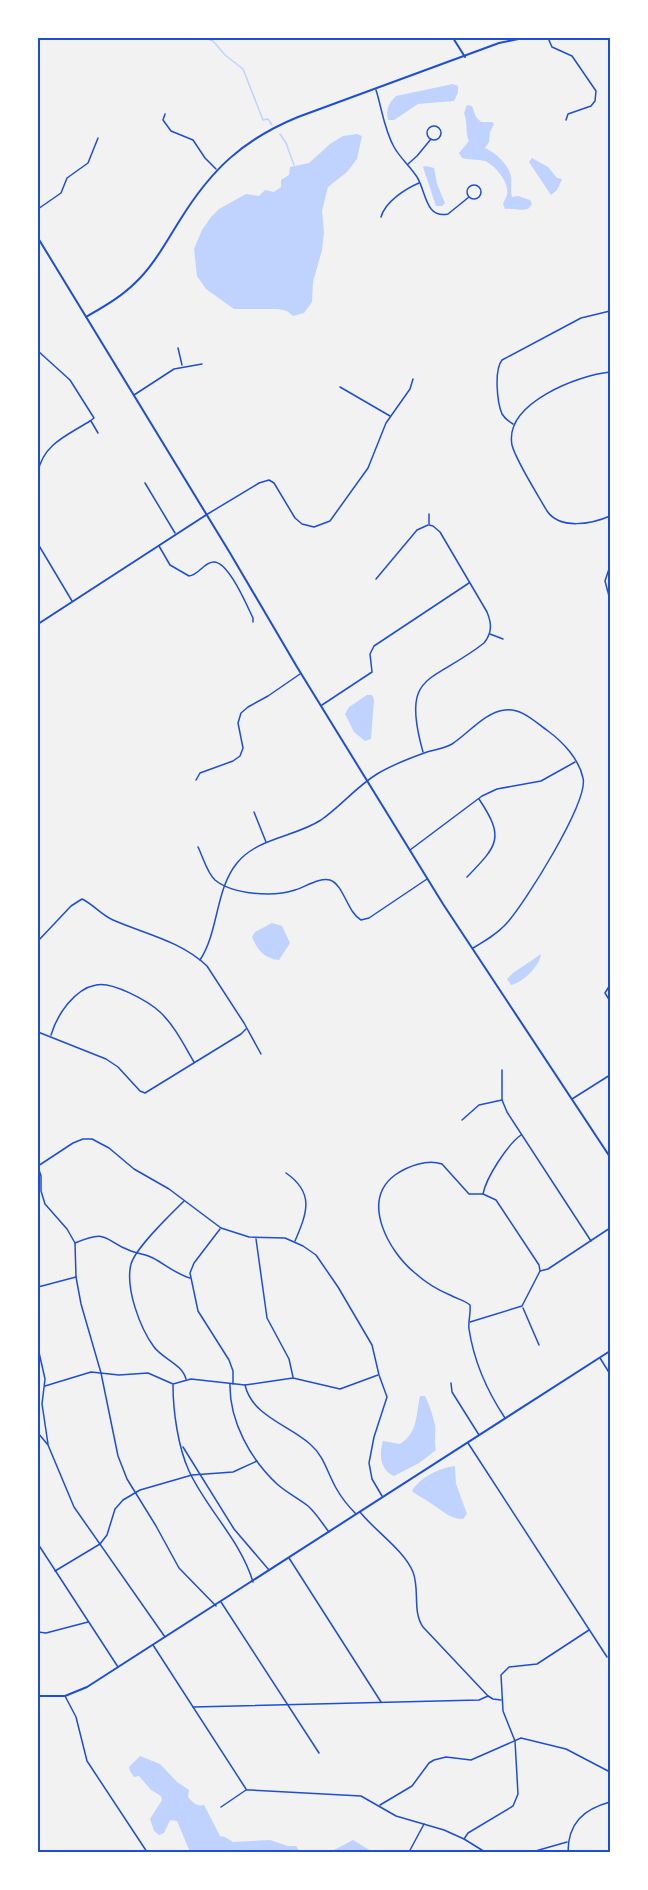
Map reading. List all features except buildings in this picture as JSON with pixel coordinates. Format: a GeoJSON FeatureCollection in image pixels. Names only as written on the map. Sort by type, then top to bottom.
{"type":"FeatureCollection","features":[{"type":"Feature","properties":{"kind":"main road"},"geometry":{"type":"LineString","coordinates":[[453,38],[465,57]]}},
{"type":"Feature","properties":{"kind":"main road"},"geometry":{"type":"LineString","coordinates":[[86,317],[124,293],[145,272],[198,193],[216,170],[243,146],[278,126],[499,43],[523,38]]}},
{"type":"Feature","properties":{"kind":"main road"},"geometry":{"type":"LineString","coordinates":[[38,238],[367,781],[472,949],[610,1157]]}},
{"type":"Feature","properties":{"kind":"main road"},"geometry":{"type":"LineString","coordinates":[[38,624],[206,515]]}},
{"type":"Feature","properties":{"kind":"main road"},"geometry":{"type":"LineString","coordinates":[[38,1696],[65,1696],[87,1687],[254,1582],[610,1351]]}},
{"type":"Feature","properties":{"kind":"street"},"geometry":{"type":"LineString","coordinates":[[548,38],[555,49],[563,50],[572,56],[596,91],[597,96],[591,106],[568,114],[566,120]]}},
{"type":"Feature","properties":{"kind":"street"},"geometry":{"type":"LineString","coordinates":[[376,90],[390,139],[400,157],[420,183],[429,208],[436,214],[444,215],[452,212],[469,197]]}},
{"type":"Feature","properties":{"kind":"street"},"geometry":{"type":"LineString","coordinates":[[165,114],[164,120],[168,128],[176,134],[193,140],[204,158],[216,170]]}},
{"type":"Feature","properties":{"kind":"street"},"geometry":{"type":"LineString","coordinates":[[407,164],[431,139],[440,136],[440,129],[436,126],[427,130],[427,135],[431,139]]}},
{"type":"Feature","properties":{"kind":"street"},"geometry":{"type":"LineString","coordinates":[[38,209],[61,193],[67,178],[88,163],[98,138]]}},
{"type":"Feature","properties":{"kind":"street"},"geometry":{"type":"LineString","coordinates":[[381,217],[384,209],[403,192],[420,183]]}},
{"type":"Feature","properties":{"kind":"street"},"geometry":{"type":"LineString","coordinates":[[474,184],[480,187],[481,194],[478,198],[469,197],[467,193],[469,186],[474,184]]}},
{"type":"Feature","properties":{"kind":"street"},"geometry":{"type":"LineString","coordinates":[[514,425],[506,419],[500,407],[497,374],[502,360],[581,318],[610,311]]}},
{"type":"Feature","properties":{"kind":"street"},"geometry":{"type":"LineString","coordinates":[[178,348],[183,366]]}},
{"type":"Feature","properties":{"kind":"street"},"geometry":{"type":"LineString","coordinates":[[38,351],[70,380],[94,418],[52,444],[38,463],[38,472]]}},
{"type":"Feature","properties":{"kind":"street"},"geometry":{"type":"LineString","coordinates":[[134,395],[166,374],[183,366],[202,363]]}},
{"type":"Feature","properties":{"kind":"street"},"geometry":{"type":"LineString","coordinates":[[610,372],[587,376],[539,399],[524,410],[514,425],[512,438],[515,452],[550,515],[558,520],[579,523],[590,523],[610,516]]}},
{"type":"Feature","properties":{"kind":"street"},"geometry":{"type":"LineString","coordinates":[[206,515],[249,489],[269,480],[274,483],[295,518],[308,526],[319,526],[334,516],[368,468],[381,433],[390,416],[410,389],[413,379]]}},
{"type":"Feature","properties":{"kind":"street"},"geometry":{"type":"LineString","coordinates":[[340,387],[390,416]]}},
{"type":"Feature","properties":{"kind":"street"},"geometry":{"type":"LineString","coordinates":[[90,421],[98,433]]}},
{"type":"Feature","properties":{"kind":"street"},"geometry":{"type":"LineString","coordinates":[[146,483],[175,534]]}},
{"type":"Feature","properties":{"kind":"street"},"geometry":{"type":"LineString","coordinates":[[429,514],[429,525]]}},
{"type":"Feature","properties":{"kind":"street"},"geometry":{"type":"LineString","coordinates":[[376,579],[417,530],[429,525],[433,526],[440,532],[490,618],[489,634],[484,643],[432,676],[422,686],[415,707],[418,733],[424,753]]}},
{"type":"Feature","properties":{"kind":"street"},"geometry":{"type":"LineString","coordinates":[[38,544],[72,602]]}},
{"type":"Feature","properties":{"kind":"street"},"geometry":{"type":"LineString","coordinates":[[158,546],[170,565],[180,572],[193,576],[207,564],[217,562],[232,577],[253,622]]}},
{"type":"Feature","properties":{"kind":"street"},"geometry":{"type":"LineString","coordinates":[[609,596],[605,581],[610,566]]}},
{"type":"Feature","properties":{"kind":"street"},"geometry":{"type":"LineString","coordinates":[[321,706],[372,672],[370,654],[374,646],[470,582]]}},
{"type":"Feature","properties":{"kind":"street"},"geometry":{"type":"LineString","coordinates":[[489,634],[503,639]]}},
{"type":"Feature","properties":{"kind":"street"},"geometry":{"type":"LineString","coordinates":[[196,780],[200,772],[233,761],[240,756],[243,748],[238,723],[244,709],[268,696],[301,673]]}},
{"type":"Feature","properties":{"kind":"street"},"geometry":{"type":"LineString","coordinates":[[200,960],[207,946],[226,885],[233,868],[241,858],[267,843],[295,834],[321,820],[367,781],[388,768],[450,745],[495,713],[509,710],[523,713],[558,739],[575,762],[584,783],[565,835],[511,919],[499,932],[472,949]]}},
{"type":"Feature","properties":{"kind":"street"},"geometry":{"type":"LineString","coordinates":[[410,850],[478,798],[497,789],[542,781],[575,762]]}},
{"type":"Feature","properties":{"kind":"street"},"geometry":{"type":"LineString","coordinates":[[467,876],[490,852],[495,838],[494,823],[478,798]]}},
{"type":"Feature","properties":{"kind":"street"},"geometry":{"type":"LineString","coordinates":[[254,812],[267,843]]}},
{"type":"Feature","properties":{"kind":"street"},"geometry":{"type":"LineString","coordinates":[[198,847],[212,876],[226,885],[250,893],[275,894],[330,880],[338,886],[356,917],[363,920],[428,879]]}},
{"type":"Feature","properties":{"kind":"street"},"geometry":{"type":"LineString","coordinates":[[38,941],[71,906],[82,898],[105,916],[168,941],[200,960],[216,979],[261,1054]]}},
{"type":"Feature","properties":{"kind":"street"},"geometry":{"type":"LineString","coordinates":[[50,1037],[61,1013],[77,995],[89,987],[105,984],[139,997],[161,1013],[195,1063]]}},
{"type":"Feature","properties":{"kind":"street"},"geometry":{"type":"LineString","coordinates":[[610,985],[605,993],[610,1001]]}},
{"type":"Feature","properties":{"kind":"street"},"geometry":{"type":"LineString","coordinates":[[38,1032],[106,1059],[118,1067],[142,1092],[150,1091],[246,1029]]}},
{"type":"Feature","properties":{"kind":"street"},"geometry":{"type":"LineString","coordinates":[[502,1070],[502,1100],[507,1112],[591,1241]]}},
{"type":"Feature","properties":{"kind":"street"},"geometry":{"type":"LineString","coordinates":[[572,1099],[610,1075]]}},
{"type":"Feature","properties":{"kind":"street"},"geometry":{"type":"LineString","coordinates":[[462,1120],[479,1105],[502,1100]]}},
{"type":"Feature","properties":{"kind":"street"},"geometry":{"type":"LineString","coordinates":[[483,1194],[488,1178],[521,1135]]}},
{"type":"Feature","properties":{"kind":"street"},"geometry":{"type":"LineString","coordinates":[[216,1606],[180,1568],[127,1479],[118,1456],[101,1373],[76,1277],[75,1243],[68,1229],[45,1204],[41,1191],[41,1176],[38,1167],[73,1143],[87,1139],[102,1143],[134,1169],[170,1189],[221,1228],[256,1238],[275,1237],[295,1241],[316,1255],[372,1345],[379,1375],[387,1394],[387,1401],[374,1437],[369,1467],[372,1479],[382,1497]]}},
{"type":"Feature","properties":{"kind":"street"},"geometry":{"type":"LineString","coordinates":[[505,1419],[482,1378],[469,1328],[471,1307],[421,1278],[403,1260],[382,1230],[379,1200],[383,1188],[392,1177],[406,1169],[429,1162],[438,1163],[446,1166],[469,1194],[483,1194],[499,1203],[539,1265],[540,1271],[529,1288],[522,1306],[539,1345]]}},
{"type":"Feature","properties":{"kind":"street"},"geometry":{"type":"LineString","coordinates":[[286,1173],[298,1184],[306,1203],[305,1216],[295,1241]]}},
{"type":"Feature","properties":{"kind":"street"},"geometry":{"type":"LineString","coordinates":[[184,1201],[160,1224],[138,1253],[132,1263],[131,1271],[133,1299],[138,1318],[153,1346],[163,1357],[181,1370],[186,1380]]}},
{"type":"Feature","properties":{"kind":"street"},"geometry":{"type":"LineString","coordinates":[[221,1228],[194,1263],[190,1273],[198,1311],[231,1364],[237,1421],[257,1461],[277,1484],[312,1510],[329,1532]]}},
{"type":"Feature","properties":{"kind":"street"},"geometry":{"type":"LineString","coordinates":[[540,1271],[548,1269],[610,1228]]}},
{"type":"Feature","properties":{"kind":"street"},"geometry":{"type":"LineString","coordinates":[[75,1243],[101,1236],[129,1251],[149,1256],[191,1278]]}},
{"type":"Feature","properties":{"kind":"street"},"geometry":{"type":"LineString","coordinates":[[256,1238],[267,1318],[289,1359],[293,1378]]}},
{"type":"Feature","properties":{"kind":"street"},"geometry":{"type":"LineString","coordinates":[[38,1287],[76,1277]]}},
{"type":"Feature","properties":{"kind":"street"},"geometry":{"type":"LineString","coordinates":[[469,1322],[522,1306]]}},
{"type":"Feature","properties":{"kind":"street"},"geometry":{"type":"LineString","coordinates":[[38,1348],[45,1386],[42,1404],[48,1445],[74,1507],[166,1638]]}},
{"type":"Feature","properties":{"kind":"street"},"geometry":{"type":"LineString","coordinates":[[600,1358],[610,1374]]}},
{"type":"Feature","properties":{"kind":"street"},"geometry":{"type":"LineString","coordinates":[[45,1386],[84,1374],[148,1373],[173,1384],[186,1380],[245,1385],[293,1378],[340,1389],[379,1375]]}},
{"type":"Feature","properties":{"kind":"street"},"geometry":{"type":"LineString","coordinates":[[452,1383],[452,1392],[480,1435]]}},
{"type":"Feature","properties":{"kind":"street"},"geometry":{"type":"LineString","coordinates":[[173,1384],[175,1415],[192,1475],[242,1552],[254,1582]]}},
{"type":"Feature","properties":{"kind":"street"},"geometry":{"type":"LineString","coordinates":[[245,1385],[250,1398],[268,1416],[305,1440],[316,1450],[340,1494],[410,1566],[416,1580],[418,1616],[423,1627],[488,1696],[502,1700]]}},
{"type":"Feature","properties":{"kind":"street"},"geometry":{"type":"LineString","coordinates":[[38,1433],[48,1445]]}},
{"type":"Feature","properties":{"kind":"street"},"geometry":{"type":"LineString","coordinates":[[468,1443],[607,1657]]}},
{"type":"Feature","properties":{"kind":"street"},"geometry":{"type":"LineString","coordinates":[[182,1446],[234,1529],[269,1571]]}},
{"type":"Feature","properties":{"kind":"street"},"geometry":{"type":"LineString","coordinates":[[55,1570],[100,1544],[107,1535],[115,1509],[135,1492],[192,1475],[233,1472],[257,1461]]}},
{"type":"Feature","properties":{"kind":"street"},"geometry":{"type":"LineString","coordinates":[[38,1544],[118,1668]]}},
{"type":"Feature","properties":{"kind":"street"},"geometry":{"type":"LineString","coordinates":[[289,1558],[382,1702]]}},
{"type":"Feature","properties":{"kind":"street"},"geometry":{"type":"LineString","coordinates":[[221,1602],[319,1753]]}},
{"type":"Feature","properties":{"kind":"street"},"geometry":{"type":"LineString","coordinates":[[38,1632],[88,1622]]}},
{"type":"Feature","properties":{"kind":"street"},"geometry":{"type":"LineString","coordinates":[[464,1839],[468,1833],[508,1809],[518,1794],[515,1741],[503,1711],[501,1675],[503,1671],[509,1667],[537,1664],[589,1630]]}},
{"type":"Feature","properties":{"kind":"street"},"geometry":{"type":"LineString","coordinates":[[153,1646],[246,1790]]}},
{"type":"Feature","properties":{"kind":"street"},"geometry":{"type":"LineString","coordinates":[[65,1696],[76,1717],[87,1761],[147,1852]]}},
{"type":"Feature","properties":{"kind":"street"},"geometry":{"type":"LineString","coordinates":[[194,1707],[479,1700],[488,1696]]}},
{"type":"Feature","properties":{"kind":"street"},"geometry":{"type":"LineString","coordinates":[[379,1805],[412,1786],[429,1763],[434,1760],[446,1757],[471,1760],[515,1741],[528,1739],[566,1749],[610,1772]]}},
{"type":"Feature","properties":{"kind":"street"},"geometry":{"type":"LineString","coordinates":[[221,1807],[246,1790],[362,1796],[396,1816],[424,1823],[464,1839],[485,1852]]}},
{"type":"Feature","properties":{"kind":"street"},"geometry":{"type":"LineString","coordinates":[[568,1852],[571,1832],[580,1817],[590,1809],[610,1802]]}},
{"type":"Feature","properties":{"kind":"street"},"geometry":{"type":"LineString","coordinates":[[409,1852],[424,1823]]}},
{"type":"Feature","properties":{"kind":"street"},"geometry":{"type":"LineString","coordinates":[[532,1852],[568,1842]]}},
{"type":"Feature","properties":{"kind":"water"},"geometry":{"type":"Polygon","coordinates":[[[453,84],[458,86],[458,93],[454,101],[418,104],[394,120],[388,120],[388,107],[396,96],[453,84]]]}},
{"type":"Feature","properties":{"kind":"water"},"geometry":{"type":"Polygon","coordinates":[[[467,105],[472,106],[476,117],[481,122],[494,124],[485,148],[498,156],[505,164],[511,177],[512,197],[518,196],[530,200],[532,204],[528,209],[505,209],[503,204],[507,195],[506,185],[497,170],[485,161],[462,158],[459,153],[469,141],[464,113],[467,105]]]}},
{"type":"Feature","properties":{"kind":"water"},"geometry":{"type":"Polygon","coordinates":[[[357,134],[362,136],[357,159],[347,172],[328,187],[322,211],[324,232],[322,250],[313,282],[312,302],[304,313],[293,316],[287,311],[278,309],[234,309],[206,289],[197,276],[194,249],[202,230],[211,217],[219,209],[246,194],[259,196],[265,190],[274,192],[281,187],[281,180],[289,175],[290,167],[309,163],[330,144],[343,136],[357,134]]]}},
{"type":"Feature","properties":{"kind":"water"},"geometry":{"type":"Polygon","coordinates":[[[532,158],[548,167],[557,178],[562,179],[557,190],[551,195],[529,162],[532,158]]]}},
{"type":"Feature","properties":{"kind":"water"},"geometry":{"type":"Polygon","coordinates":[[[423,167],[434,168],[437,184],[445,203],[442,206],[436,206],[423,167]]]}},
{"type":"Feature","properties":{"kind":"water"},"geometry":{"type":"Polygon","coordinates":[[[367,695],[372,695],[374,700],[371,739],[365,741],[354,732],[345,714],[349,707],[367,695]]]}},
{"type":"Feature","properties":{"kind":"water"},"geometry":{"type":"Polygon","coordinates":[[[272,923],[282,926],[290,943],[279,960],[269,958],[262,953],[252,937],[255,932],[272,923]]]}},
{"type":"Feature","properties":{"kind":"water"},"geometry":{"type":"Polygon","coordinates":[[[541,954],[530,973],[511,985],[507,979],[541,954]]]}},
{"type":"Feature","properties":{"kind":"water"},"geometry":{"type":"Polygon","coordinates":[[[420,1396],[425,1396],[433,1418],[436,1450],[419,1463],[394,1476],[383,1466],[381,1451],[383,1441],[400,1444],[406,1440],[415,1423],[420,1396]]]}},
{"type":"Feature","properties":{"kind":"water"},"geometry":{"type":"Polygon","coordinates":[[[455,1466],[456,1484],[467,1514],[463,1519],[454,1518],[412,1491],[420,1481],[431,1474],[455,1466]]]}},
{"type":"Feature","properties":{"kind":"water"},"geometry":{"type":"Polygon","coordinates":[[[140,1756],[160,1764],[177,1782],[189,1790],[188,1797],[193,1802],[197,1805],[204,1805],[220,1836],[233,1842],[270,1840],[296,1846],[300,1852],[190,1852],[177,1821],[170,1820],[164,1833],[159,1835],[154,1831],[150,1819],[162,1800],[161,1796],[151,1790],[139,1776],[134,1777],[129,1767],[140,1756]]]}},
{"type":"Feature","properties":{"kind":"water"},"geometry":{"type":"Polygon","coordinates":[[[353,1840],[373,1852],[330,1852],[353,1840]]]}},
{"type":"Feature","properties":{"kind":"waterway"},"geometry":{"type":"LineString","coordinates":[[205,38],[213,41],[225,55],[243,69],[263,120],[268,119],[272,125]]}},
{"type":"Feature","properties":{"kind":"waterway"},"geometry":{"type":"LineString","coordinates":[[280,134],[294,165]]}}]}
